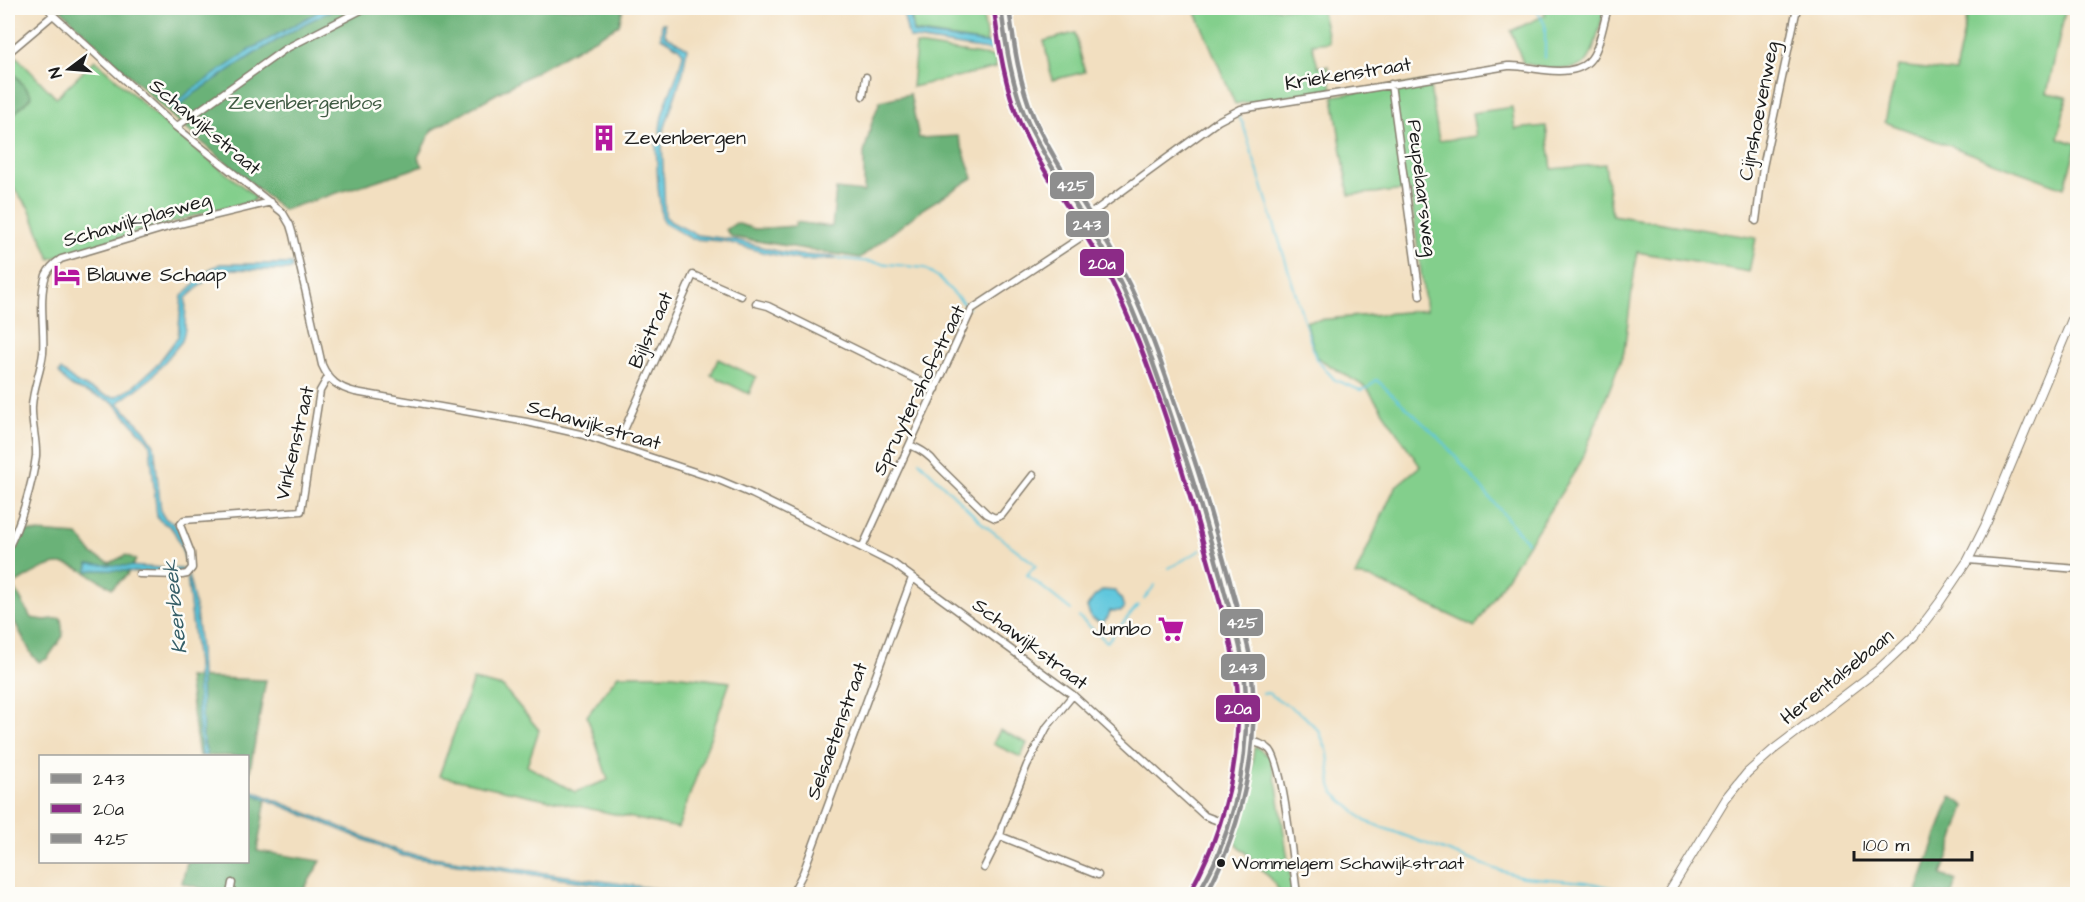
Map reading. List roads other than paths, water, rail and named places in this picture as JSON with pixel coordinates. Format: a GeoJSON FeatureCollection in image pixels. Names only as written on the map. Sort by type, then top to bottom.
{"type":"FeatureCollection","features":[{"type":"Feature","properties":{"kind":"main road"},"geometry":{"type":"LineString","coordinates":[[1001,8],[1013,76],[1028,121],[1053,171],[1092,230],[1117,277],[1142,334],[1187,461],[1241,652],[1245,694],[1245,740],[1241,767],[1229,825],[1217,859],[1198,894]]}},
{"type":"Feature","properties":{"kind":"street","name":"Schawijkstraat"},"geometry":{"type":"LineString","coordinates":[[48,8],[176,127],[283,213],[290,225],[321,365],[328,378],[336,385],[355,392],[527,422],[580,434],[741,489],[862,548],[894,564],[1073,695],[1201,814],[1229,825]]}},
{"type":"Feature","properties":{"kind":"street"},"geometry":{"type":"LineString","coordinates":[[176,127],[285,49],[365,8]]}},
{"type":"Feature","properties":{"kind":"street","name":"Kriekenstraat"},"geometry":{"type":"LineString","coordinates":[[1085,218],[1229,113],[1240,109],[1508,66],[1549,71],[1584,67],[1593,58],[1608,8]]}},
{"type":"Feature","properties":{"kind":"street","name":"Cijnshoevenweg"},"geometry":{"type":"LineString","coordinates":[[1756,221],[1763,166],[1797,8]]}},
{"type":"Feature","properties":{"kind":"street"},"geometry":{"type":"LineString","coordinates":[[8,53],[53,15]]}},
{"type":"Feature","properties":{"kind":"street"},"geometry":{"type":"LineString","coordinates":[[863,96],[866,77]]}},
{"type":"Feature","properties":{"kind":"street","name":"Peupelaarsweg"},"geometry":{"type":"LineString","coordinates":[[1391,84],[1420,297]]}},
{"type":"Feature","properties":{"kind":"street","name":"Schawijkplasweg"},"geometry":{"type":"LineString","coordinates":[[8,548],[17,529],[34,466],[36,447],[32,407],[34,387],[43,355],[44,288],[46,275],[51,267],[61,259],[175,225],[271,202]]}},
{"type":"Feature","properties":{"kind":"street","name":"Spruytershofstraat"},"geometry":{"type":"LineString","coordinates":[[862,548],[972,309],[1092,230]]}},
{"type":"Feature","properties":{"kind":"street","name":"Bijlstraat"},"geometry":{"type":"LineString","coordinates":[[617,446],[693,275],[741,296]]}},
{"type":"Feature","properties":{"kind":"street"},"geometry":{"type":"LineString","coordinates":[[756,303],[768,306],[936,388]]}},
{"type":"Feature","properties":{"kind":"street","name":"Herentalsebaan"},"geometry":{"type":"LineString","coordinates":[[1668,894],[1736,785],[1773,750],[1880,669],[1914,636],[1939,603],[1968,560],[1987,522],[2078,305]]}},
{"type":"Feature","properties":{"kind":"street","name":"Vinkenstraat"},"geometry":{"type":"LineString","coordinates":[[139,574],[187,574],[192,568],[191,553],[180,525],[184,520],[301,511],[320,391],[328,378]]}},
{"type":"Feature","properties":{"kind":"street"},"geometry":{"type":"LineString","coordinates":[[910,445],[923,450],[987,514],[995,518],[1002,515],[1033,475]]}},
{"type":"Feature","properties":{"kind":"street"},"geometry":{"type":"LineString","coordinates":[[1968,560],[2078,569]]}},
{"type":"Feature","properties":{"kind":"street","name":"Selsaetenstraat"},"geometry":{"type":"LineString","coordinates":[[792,894],[807,862],[912,578]]}},
{"type":"Feature","properties":{"kind":"street"},"geometry":{"type":"LineString","coordinates":[[984,868],[1000,836],[1027,765],[1047,727],[1073,695]]}},
{"type":"Feature","properties":{"kind":"street"},"geometry":{"type":"LineString","coordinates":[[1245,740],[1259,743],[1269,749],[1274,757],[1283,791],[1297,894]]}},
{"type":"Feature","properties":{"kind":"street"},"geometry":{"type":"LineString","coordinates":[[1000,836],[1098,875]]}},
{"type":"Feature","properties":{"kind":"street"},"geometry":{"type":"LineString","coordinates":[[230,894],[232,883]]}},
{"type":"Feature","properties":{"kind":"water"},"geometry":{"type":"Polygon","coordinates":[[[325,8],[337,8],[306,23],[254,54],[195,93],[174,110],[172,107],[190,91],[253,48],[325,8]]]}},
{"type":"Feature","properties":{"kind":"water"},"geometry":{"type":"Polygon","coordinates":[[[902,8],[909,8],[913,33],[990,44],[994,51],[909,38],[902,8]]]}},
{"type":"Feature","properties":{"kind":"water"},"geometry":{"type":"Polygon","coordinates":[[[662,23],[665,23],[665,35],[687,48],[683,72],[663,133],[660,133],[663,113],[683,53],[678,47],[661,37],[662,23]]]}},
{"type":"Feature","properties":{"kind":"water"},"geometry":{"type":"Polygon","coordinates":[[[659,140],[662,143],[665,216],[671,222],[697,235],[736,240],[776,251],[836,257],[836,259],[801,260],[724,241],[692,239],[664,223],[658,187],[656,142],[659,140]]]}},
{"type":"Feature","properties":{"kind":"water"},"geometry":{"type":"Polygon","coordinates":[[[220,264],[292,264],[292,269],[219,269],[186,298],[185,329],[182,341],[151,378],[118,403],[145,431],[154,445],[161,512],[181,534],[187,551],[189,568],[171,573],[88,571],[88,564],[186,568],[183,552],[175,533],[157,517],[148,441],[113,402],[73,387],[59,373],[61,370],[77,383],[107,396],[116,397],[132,388],[156,366],[178,337],[182,296],[210,269],[220,264]]]}},
{"type":"Feature","properties":{"kind":"water"},"geometry":{"type":"Polygon","coordinates":[[[187,576],[189,576],[196,612],[200,650],[203,737],[207,755],[202,755],[198,720],[197,664],[187,576]]]}},
{"type":"Feature","properties":{"kind":"water"},"geometry":{"type":"Polygon","coordinates":[[[1103,590],[1115,591],[1121,598],[1124,608],[1121,611],[1110,611],[1102,623],[1091,618],[1087,607],[1103,590]]]}},
{"type":"Feature","properties":{"kind":"water"},"geometry":{"type":"Polygon","coordinates":[[[251,790],[403,853],[694,894],[666,894],[403,856],[251,793],[251,790]]]}},
{"type":"Feature","properties":{"kind":"waterway"},"geometry":{"type":"LineString","coordinates":[[1536,8],[1545,25],[1545,58]]}},
{"type":"Feature","properties":{"kind":"waterway"},"geometry":{"type":"LineString","coordinates":[[1237,114],[1243,124],[1316,359],[1335,380],[1360,390],[1378,381],[1442,441],[1527,542]]}},
{"type":"Feature","properties":{"kind":"waterway"},"geometry":{"type":"LineString","coordinates":[[835,258],[924,268],[938,277],[968,308]]}},
{"type":"Feature","properties":{"kind":"waterway"},"geometry":{"type":"LineString","coordinates":[[919,461],[983,524],[1036,565],[1027,575],[1071,610]]}},
{"type":"Feature","properties":{"kind":"waterway"},"geometry":{"type":"LineString","coordinates":[[1169,568],[1201,550]]}},
{"type":"Feature","properties":{"kind":"waterway"},"geometry":{"type":"LineString","coordinates":[[1144,599],[1155,585]]}},
{"type":"Feature","properties":{"kind":"waterway"},"geometry":{"type":"LineString","coordinates":[[1079,617],[1107,642],[1138,605]]}},
{"type":"Feature","properties":{"kind":"waterway"},"geometry":{"type":"LineString","coordinates":[[1262,694],[1268,693],[1303,715],[1319,731],[1328,753],[1334,793],[1365,821],[1523,877],[1586,882],[1641,894]]}},
{"type":"Feature","properties":{"kind":"waterway"},"geometry":{"type":"LineString","coordinates":[[249,790],[253,792]]}},
{"type":"Feature","properties":{"kind":"place","name":"Zevenbergen"},"geometry":{"type":"Point","coordinates":[604,138]}},
{"type":"Feature","properties":{"kind":"place","name":"Blauwe Schaap"},"geometry":{"type":"Point","coordinates":[67,275]}},
{"type":"Feature","properties":{"kind":"place","name":"Jumbo"},"geometry":{"type":"Point","coordinates":[1171,629]}},
{"type":"Feature","properties":{"kind":"place","name":"Wommelgem Schawijkstraat"},"geometry":{"type":"Point","coordinates":[1221,863]}},
{"type":"Feature","properties":{"kind":"park label","name":"Zevenbergenbos"},"geometry":{"type":"Point","coordinates":[305,103]}},
{"type":"Feature","properties":{"kind":"water label","name":"Keerbeek"},"geometry":{"type":"Point","coordinates":[175,607]}}]}
